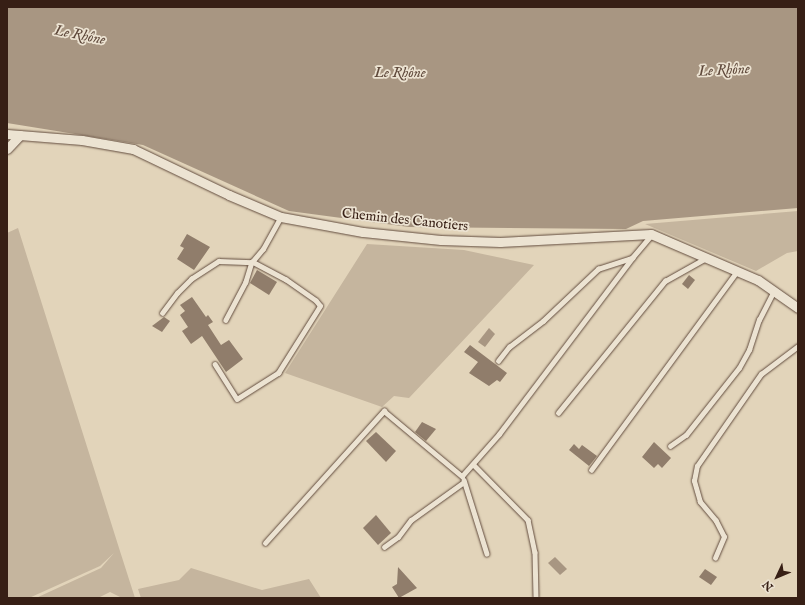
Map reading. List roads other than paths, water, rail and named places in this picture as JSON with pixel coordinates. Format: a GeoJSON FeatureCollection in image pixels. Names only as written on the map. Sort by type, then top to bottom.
{"type":"FeatureCollection","features":[{"type":"Feature","properties":{"kind":"street","name":"Chemin des Canotiers"},"geometry":{"type":"LineString","coordinates":[[7,134],[82,140],[133,150],[228,195],[281,216],[363,232],[441,240],[500,242],[651,234],[737,271],[774,290],[798,308]]}},
{"type":"Feature","properties":{"kind":"street"},"geometry":{"type":"LineString","coordinates":[[7,149],[20,134]]}},
{"type":"Feature","properties":{"kind":"lane"},"geometry":{"type":"LineString","coordinates":[[226,320],[246,282],[252,262],[263,249],[281,216]]}},
{"type":"Feature","properties":{"kind":"lane"},"geometry":{"type":"LineString","coordinates":[[462,476],[474,465],[651,234]]}},
{"type":"Feature","properties":{"kind":"lane"},"geometry":{"type":"LineString","coordinates":[[498,361],[509,347],[543,321],[598,269],[632,258]]}},
{"type":"Feature","properties":{"kind":"lane"},"geometry":{"type":"LineString","coordinates":[[558,413],[665,281],[706,258]]}},
{"type":"Feature","properties":{"kind":"lane"},"geometry":{"type":"LineString","coordinates":[[162,313],[190,279],[219,261],[252,262],[286,280],[316,301],[320,306],[278,373],[237,399],[215,364]]}},
{"type":"Feature","properties":{"kind":"lane"},"geometry":{"type":"LineString","coordinates":[[591,470],[737,271]]}},
{"type":"Feature","properties":{"kind":"lane"},"geometry":{"type":"LineString","coordinates":[[670,446],[686,435],[739,368],[749,350],[759,320],[774,290]]}},
{"type":"Feature","properties":{"kind":"lane"},"geometry":{"type":"LineString","coordinates":[[715,558],[724,538],[716,521],[700,502],[694,481],[697,466],[761,374],[798,346]]}},
{"type":"Feature","properties":{"kind":"lane"},"geometry":{"type":"LineString","coordinates":[[265,544],[384,411],[462,476],[486,554]]}},
{"type":"Feature","properties":{"kind":"lane"},"geometry":{"type":"LineString","coordinates":[[474,465],[528,520],[535,552],[536,596]]}},
{"type":"Feature","properties":{"kind":"lane"},"geometry":{"type":"LineString","coordinates":[[384,547],[398,537],[411,520],[464,482]]}},
{"type":"Feature","properties":{"kind":"water","name":"Le Rhône"},"geometry":{"type":"Polygon","coordinates":[[[7,7],[798,7],[798,208],[643,221],[626,229],[409,227],[289,211],[143,145],[7,123],[7,7]]]}},
{"type":"Feature","properties":{"kind":"water"},"geometry":{"type":"Polygon","coordinates":[[[489,328],[495,334],[485,347],[478,342],[489,328]]]}},
{"type":"Feature","properties":{"kind":"water"},"geometry":{"type":"Polygon","coordinates":[[[555,557],[567,569],[560,575],[548,563],[555,557]]]}}]}
